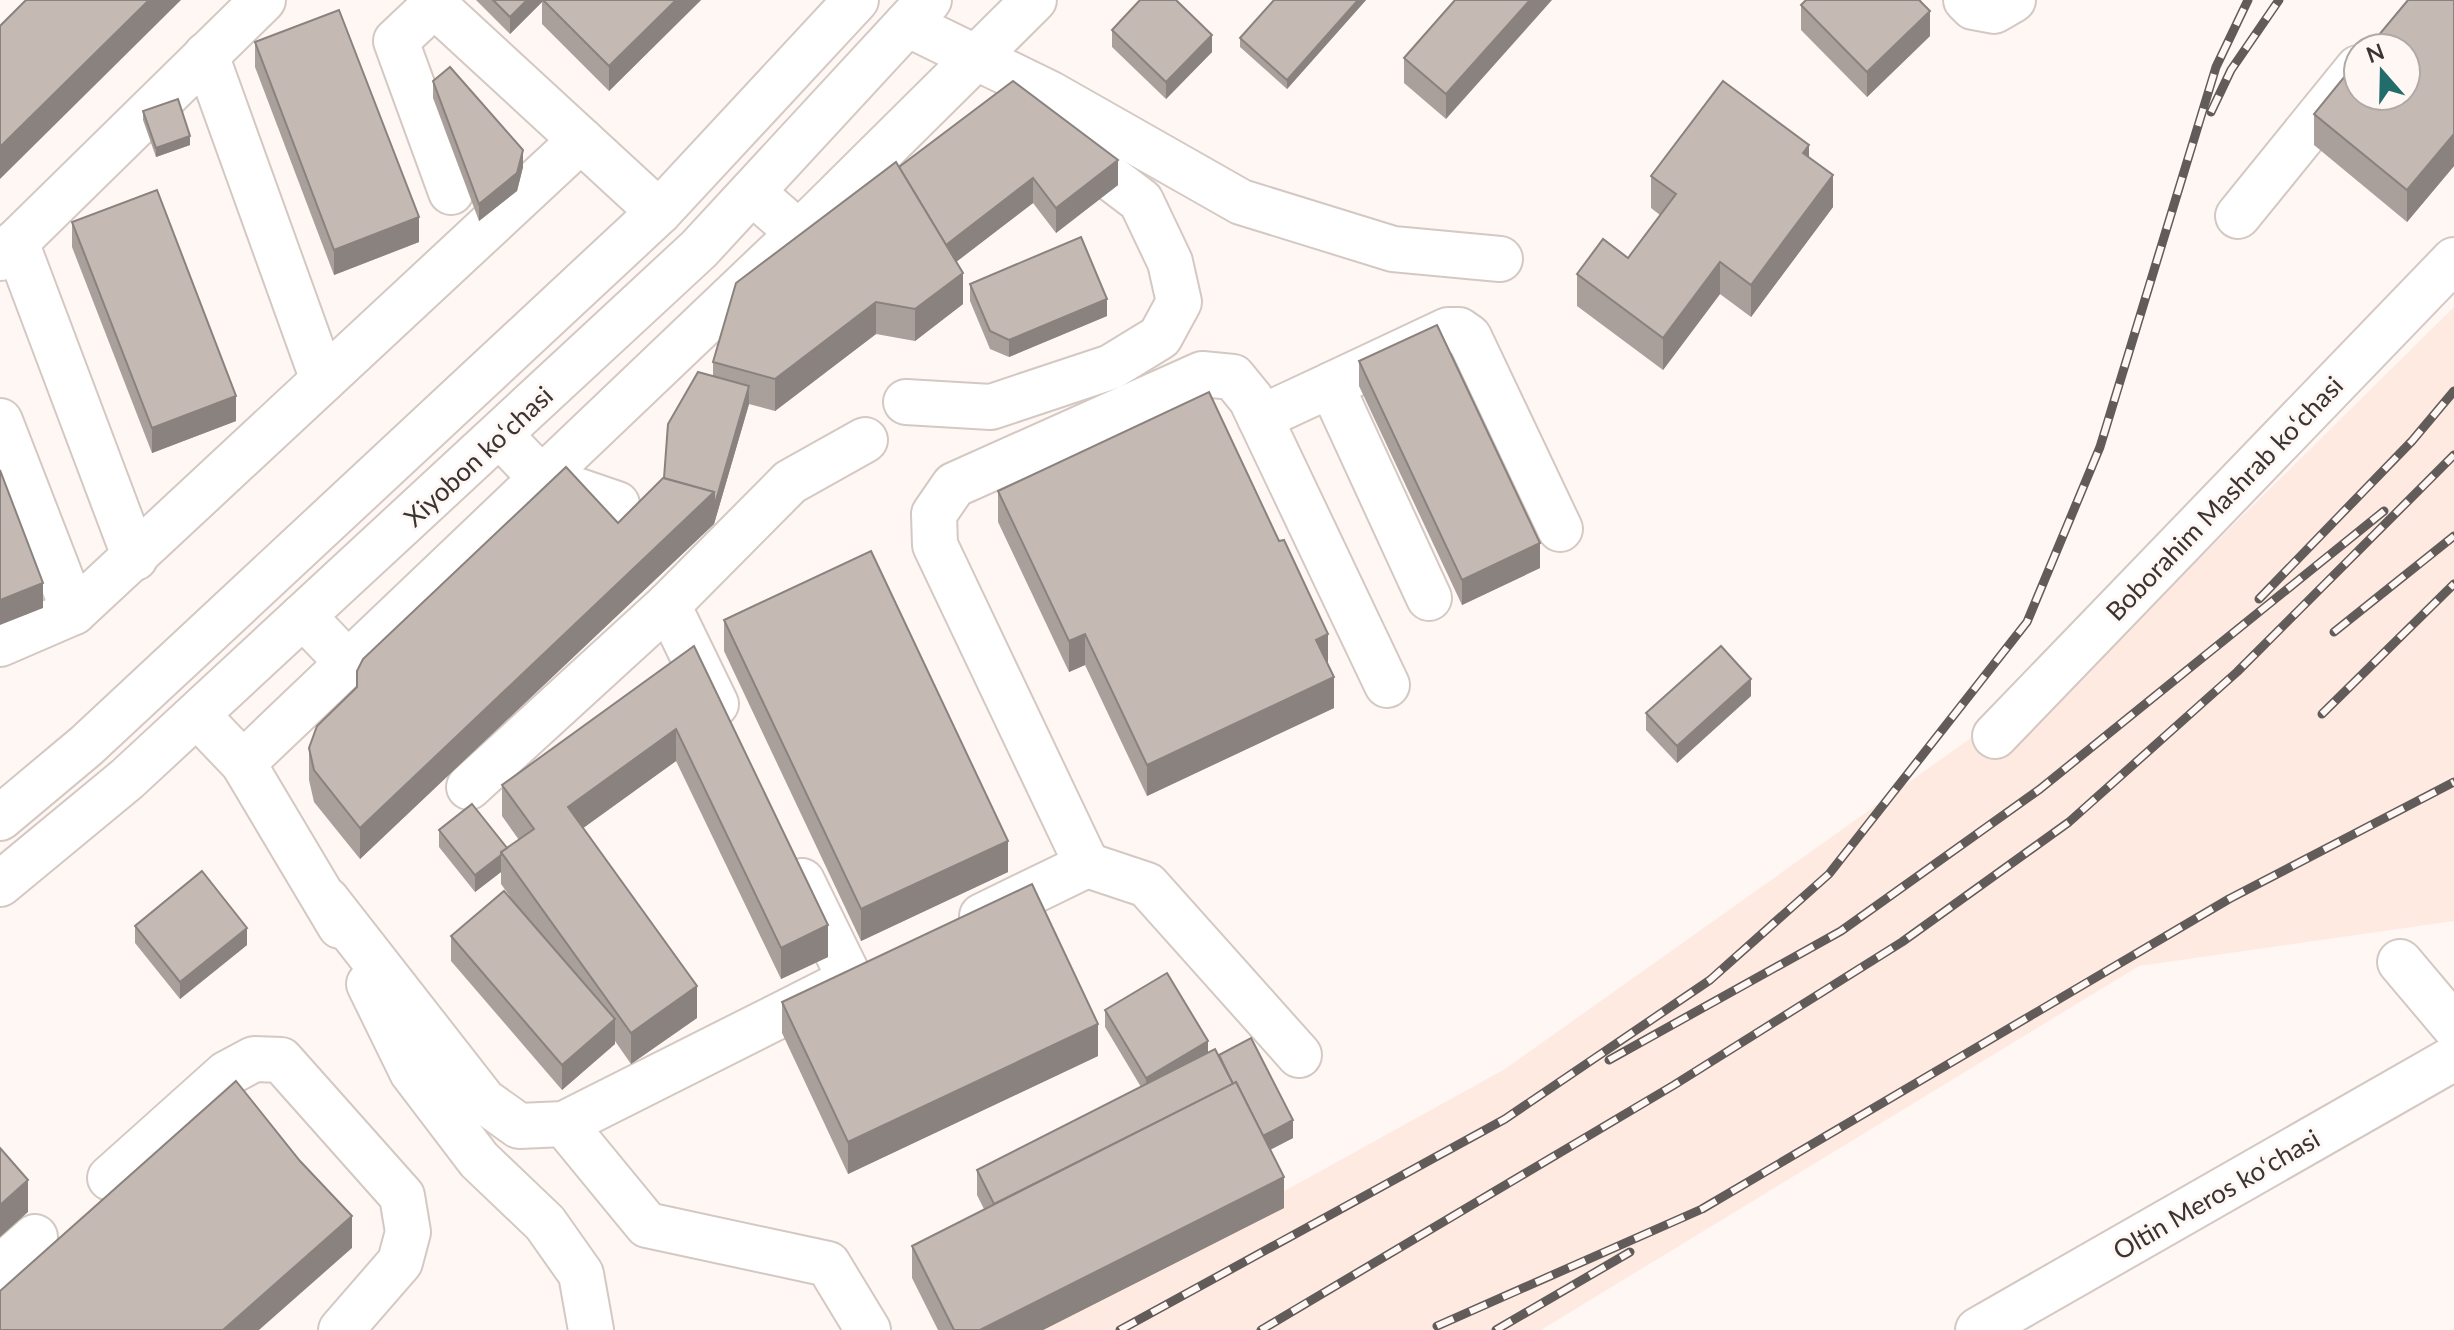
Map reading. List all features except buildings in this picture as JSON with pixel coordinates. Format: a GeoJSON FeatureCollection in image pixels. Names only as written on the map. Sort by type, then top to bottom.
{"type":"FeatureCollection","features":[{"type":"Feature","properties":{"kind":"main road"},"geometry":{"type":"LineString","coordinates":[[135,558],[8,250],[263,0]]}},
{"type":"Feature","properties":{"kind":"main road","name":"Xiyobon koʻchasi"},"geometry":{"type":"LineString","coordinates":[[0,818],[86,746],[659,212],[856,0]]}},
{"type":"Feature","properties":{"kind":"main road"},"geometry":{"type":"LineString","coordinates":[[243,763],[799,233],[1034,0]]}},
{"type":"Feature","properties":{"kind":"main road"},"geometry":{"type":"LineString","coordinates":[[1966,0],[1973,7],[1994,11],[2013,0]]}},
{"type":"Feature","properties":{"kind":"main road"},"geometry":{"type":"LineString","coordinates":[[451,192],[396,41],[432,2],[659,212]]}},
{"type":"Feature","properties":{"kind":"main road"},"geometry":{"type":"LineString","coordinates":[[906,402],[991,407],[1111,367],[1160,337],[1179,302],[1170,262],[1141,201],[1016,105],[963,70],[918,12]]}},
{"type":"Feature","properties":{"kind":"main road","name":"Xiyobon koʻchasi"},"geometry":{"type":"LineString","coordinates":[[0,884],[127,779],[699,249],[918,12]]}},
{"type":"Feature","properties":{"kind":"main road"},"geometry":{"type":"LineString","coordinates":[[206,55],[323,380]]}},
{"type":"Feature","properties":{"kind":"main road"},"geometry":{"type":"LineString","coordinates":[[963,70],[1049,93],[1241,202],[1393,249],[1500,259]]}},
{"type":"Feature","properties":{"kind":"main road"},"geometry":{"type":"LineString","coordinates":[[2238,216],[2342,88]]}},
{"type":"Feature","properties":{"kind":"main road"},"geometry":{"type":"LineString","coordinates":[[0,644],[74,612],[581,140]]}},
{"type":"Feature","properties":{"kind":"main road"},"geometry":{"type":"LineString","coordinates":[[752,192],[799,233]]}},
{"type":"Feature","properties":{"kind":"main road","name":"Boborahim Mashrab koʻchasi"},"geometry":{"type":"LineString","coordinates":[[1995,736],[2454,260]]}},
{"type":"Feature","properties":{"kind":"main road"},"geometry":{"type":"LineString","coordinates":[[1260,418],[1448,330],[1459,330],[1469,337],[1560,529]]}},
{"type":"Feature","properties":{"kind":"main road"},"geometry":{"type":"LineString","coordinates":[[1087,865],[935,545],[934,514],[954,485],[1202,374],[1233,377],[1260,418],[1387,685]]}},
{"type":"Feature","properties":{"kind":"main road"},"geometry":{"type":"LineString","coordinates":[[1331,385],[1429,598]]}},
{"type":"Feature","properties":{"kind":"main road"},"geometry":{"type":"LineString","coordinates":[[0,421],[74,612]]}},
{"type":"Feature","properties":{"kind":"main road"},"geometry":{"type":"LineString","coordinates":[[500,435],[541,478],[617,504]]}},
{"type":"Feature","properties":{"kind":"main road"},"geometry":{"type":"LineString","coordinates":[[469,787],[668,605],[790,482],[865,440]]}},
{"type":"Feature","properties":{"kind":"main road"},"geometry":{"type":"LineString","coordinates":[[668,605],[736,744]]}},
{"type":"Feature","properties":{"kind":"main road"},"geometry":{"type":"LineString","coordinates":[[303,616],[348,663]]}},
{"type":"Feature","properties":{"kind":"main road"},"geometry":{"type":"LineString","coordinates":[[197,715],[243,763],[327,900],[412,1072],[479,1160],[545,1223],[581,1274],[591,1330]]}},
{"type":"Feature","properties":{"kind":"main road"},"geometry":{"type":"LineString","coordinates":[[783,841],[850,979]]}},
{"type":"Feature","properties":{"kind":"main road"},"geometry":{"type":"LineString","coordinates":[[947,932],[1087,865],[1147,885],[1299,1055]]}},
{"type":"Feature","properties":{"kind":"main road"},"geometry":{"type":"LineString","coordinates":[[327,900],[484,1101],[519,1126],[564,1124],[892,959]]}},
{"type":"Feature","properties":{"kind":"main road"},"geometry":{"type":"LineString","coordinates":[[2400,962],[2454,1026]]}},
{"type":"Feature","properties":{"kind":"main road","name":"Oltin Meros koʻchasi"},"geometry":{"type":"LineString","coordinates":[[1978,1330],[2454,1058]]}},
{"type":"Feature","properties":{"kind":"main road"},"geometry":{"type":"LineString","coordinates":[[110,1178],[226,1074],[254,1059],[281,1060],[402,1196],[408,1232],[400,1262],[341,1330]]}},
{"type":"Feature","properties":{"kind":"main road"},"geometry":{"type":"LineString","coordinates":[[564,1124],[647,1225],[828,1264],[868,1330]]}},
{"type":"Feature","properties":{"kind":"main road"},"geometry":{"type":"LineString","coordinates":[[0,1268],[35,1237]]}},
{"type":"Feature","properties":{"kind":"shaded area"},"geometry":{"type":"Polygon","coordinates":[[[2454,307],[2454,921],[2139,966],[1541,1330],[1033,1330],[1505,1069],[2137,620],[2454,307]]]}},
{"type":"Feature","properties":{"kind":"railway"},"geometry":{"type":"LineString","coordinates":[[1120,1330],[1505,1119],[1710,980],[1829,874],[2027,622],[2100,447],[2216,67],[2248,0]]}},
{"type":"Feature","properties":{"kind":"railway"},"geometry":{"type":"LineString","coordinates":[[2211,112],[2231,70],[2279,0]]}},
{"type":"Feature","properties":{"kind":"railway"},"geometry":{"type":"LineString","coordinates":[[2259,599],[2412,441],[2454,391]]}},
{"type":"Feature","properties":{"kind":"railway"},"geometry":{"type":"LineString","coordinates":[[1261,1330],[1674,1085],[1902,942],[2069,822],[2237,672],[2454,455]]}},
{"type":"Feature","properties":{"kind":"railway"},"geometry":{"type":"LineString","coordinates":[[1609,1060],[1841,931],[2040,789],[2384,511]]}},
{"type":"Feature","properties":{"kind":"railway"},"geometry":{"type":"LineString","coordinates":[[2334,632],[2454,536]]}},
{"type":"Feature","properties":{"kind":"railway"},"geometry":{"type":"LineString","coordinates":[[2322,714],[2454,584]]}},
{"type":"Feature","properties":{"kind":"railway"},"geometry":{"type":"LineString","coordinates":[[1437,1326],[1702,1209],[2229,899],[2454,782]]}},
{"type":"Feature","properties":{"kind":"railway"},"geometry":{"type":"LineString","coordinates":[[1496,1330],[1630,1252]]}}]}
